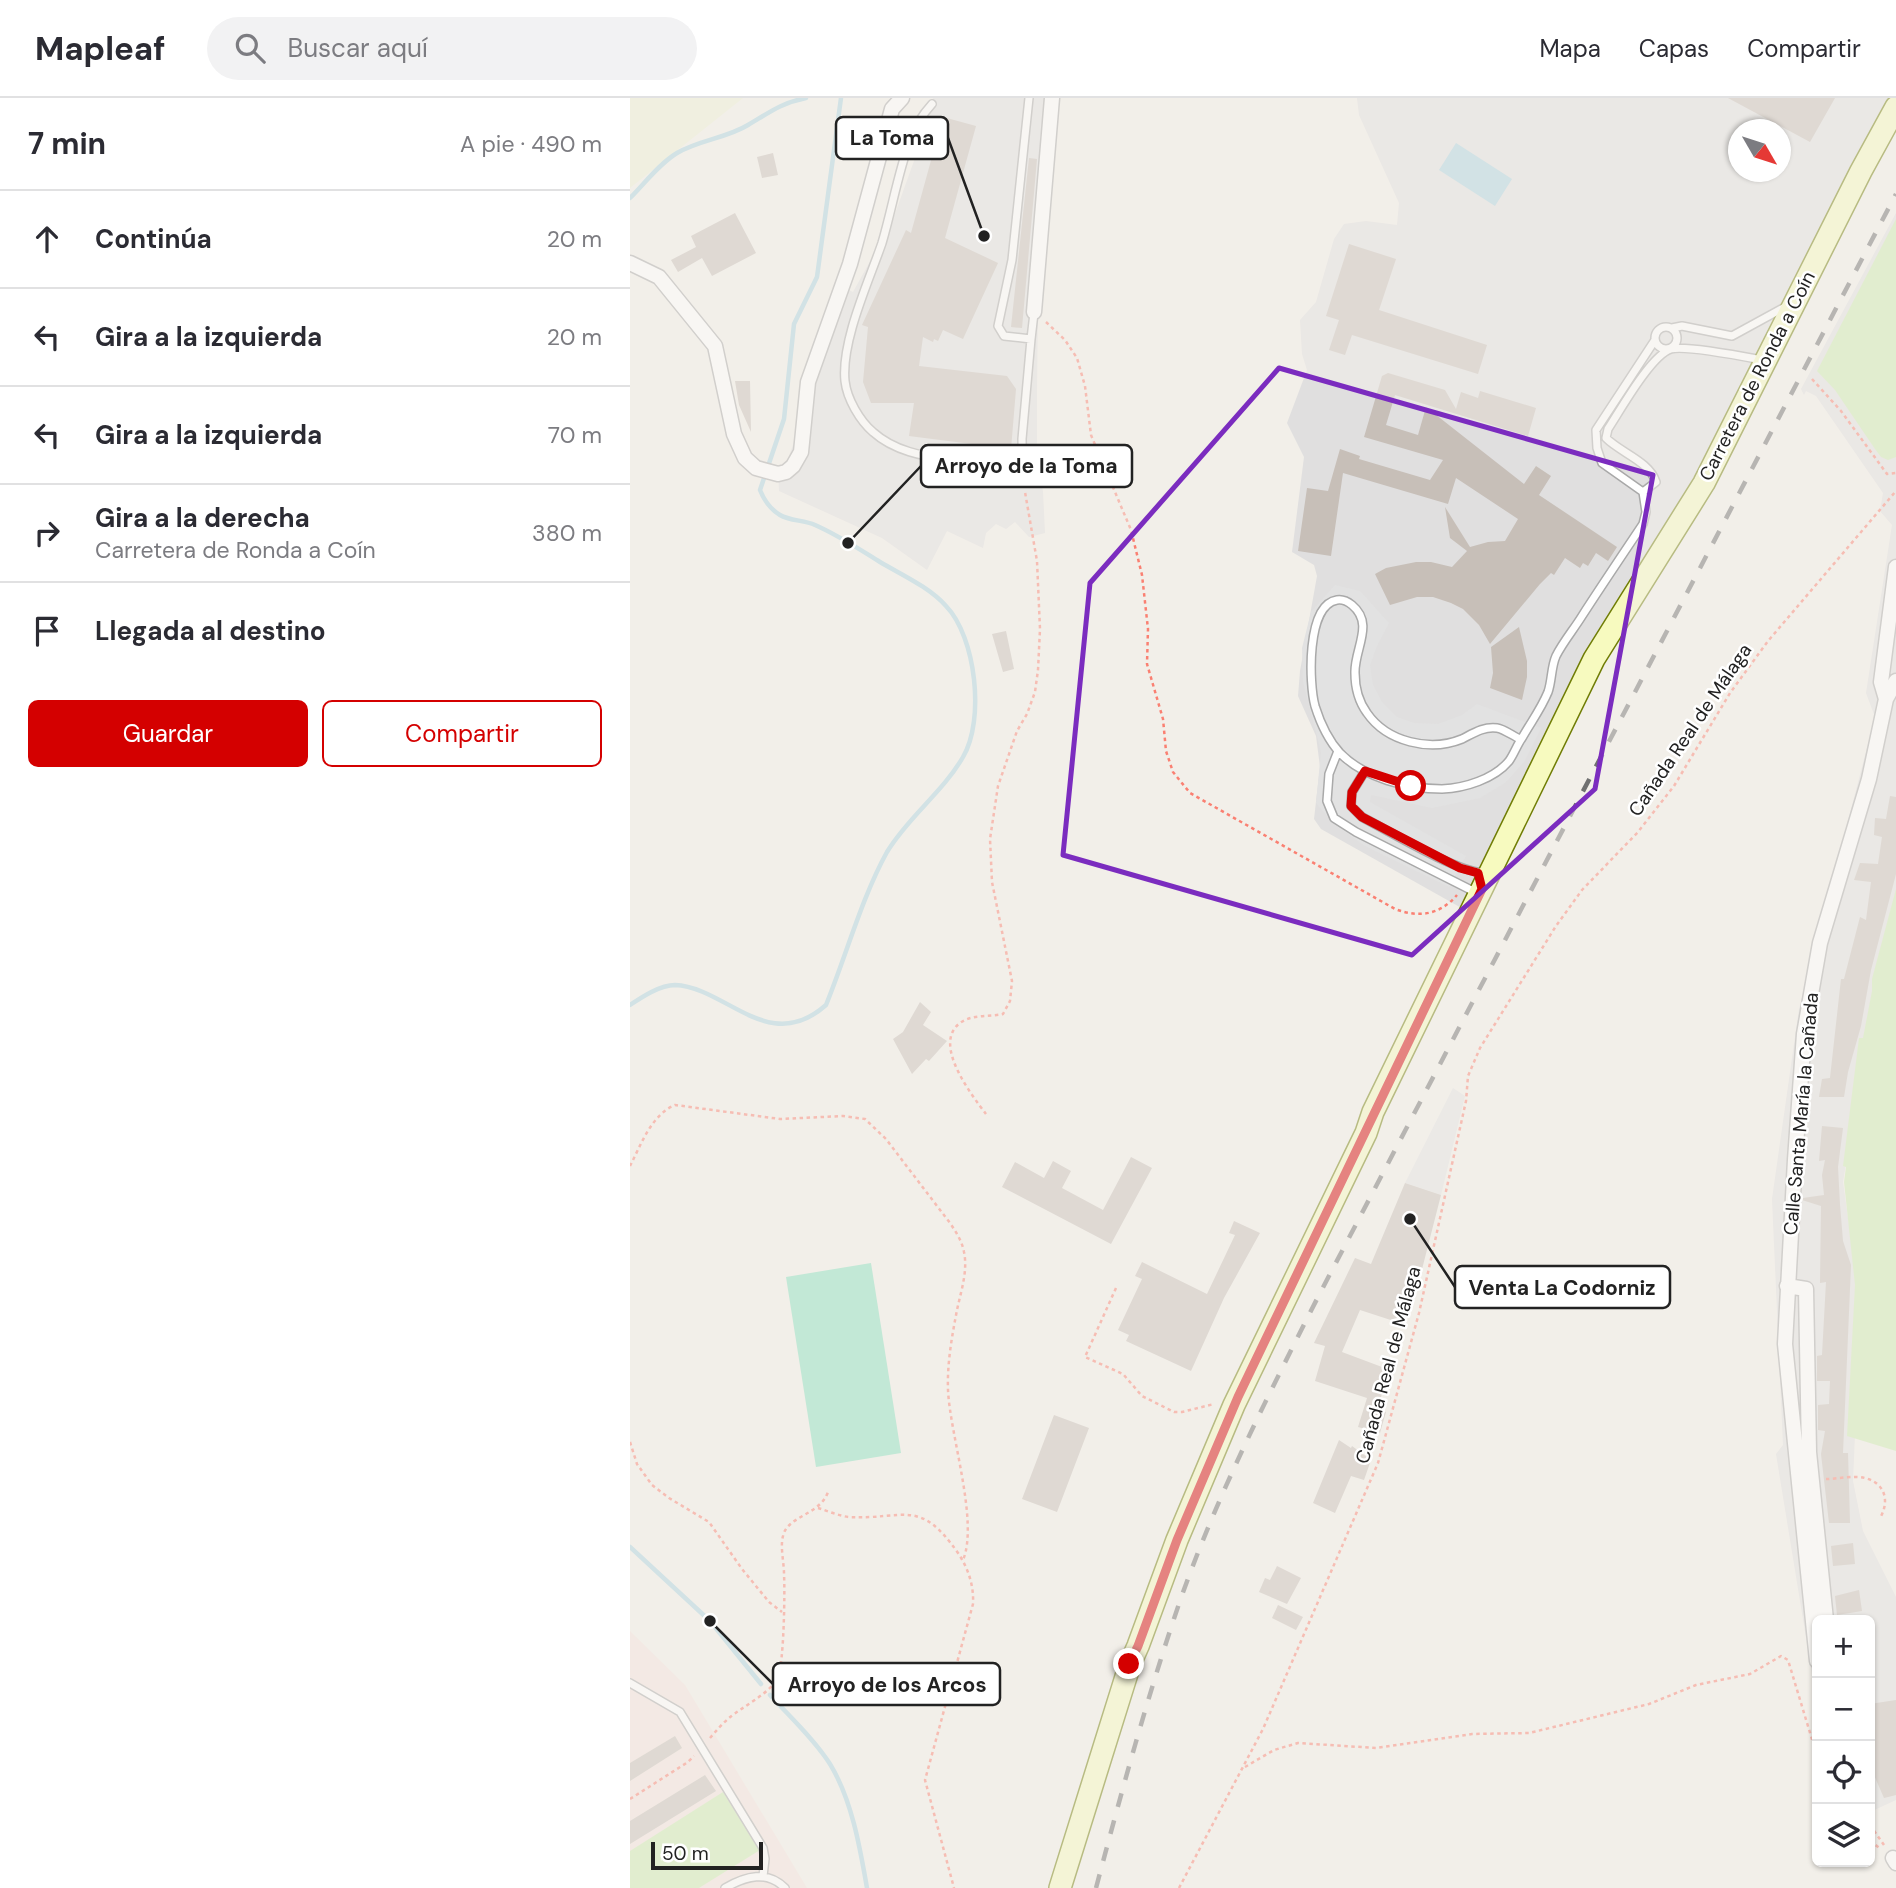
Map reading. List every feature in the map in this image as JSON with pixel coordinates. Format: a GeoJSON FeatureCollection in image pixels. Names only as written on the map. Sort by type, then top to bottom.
{"type":"FeatureCollection","features":[{"type":"Feature","properties":{"kind":"main road","name":"Carretera de Ronda a Coín"},"geometry":{"type":"LineString","coordinates":[[1071,1888],[1091,1827],[1138,1646],[1177,1540],[1238,1397],[1366,1133],[1373,1112],[1476,885],[1594,659],[1609,639],[1704,483],[1896,107]]}},
{"type":"Feature","properties":{"kind":"main road","name":"Carretera de Ronda a Coín"},"geometry":{"type":"LineString","coordinates":[[1366,1133],[1379,1115],[1469,944],[1569,732],[1609,639]]}},
{"type":"Feature","properties":{"kind":"main road"},"geometry":{"type":"LineString","coordinates":[[1469,944],[1470,927],[1483,898],[1476,885],[1490,883],[1505,852],[1523,832]]}},
{"type":"Feature","properties":{"kind":"main road","name":"Carretera de Ronda a Coín"},"geometry":{"type":"LineString","coordinates":[[1060,1888],[1129,1664],[1138,1646]]}},
{"type":"Feature","properties":{"kind":"street"},"geometry":{"type":"LineString","coordinates":[[630,262],[659,277],[715,346],[733,434],[745,458],[756,468],[778,474],[786,472],[801,452],[808,382],[850,264],[892,109],[902,98]]}},
{"type":"Feature","properties":{"kind":"street"},"geometry":{"type":"LineString","coordinates":[[1038,315],[1052,98]]}},
{"type":"Feature","properties":{"kind":"street","name":"Calle Santa María la Cañada"},"geometry":{"type":"LineString","coordinates":[[1886,699],[1881,682],[1893,619],[1896,567]]}},
{"type":"Feature","properties":{"kind":"street","name":"Calle Santa María la Cañada"},"geometry":{"type":"LineString","coordinates":[[1813,1615],[1785,1345],[1804,1034],[1820,943],[1869,779],[1886,699],[1896,681]]}},
{"type":"Feature","properties":{"kind":"street"},"geometry":{"type":"LineString","coordinates":[[1787,1286],[1806,1289],[1809,1452],[1826,1615]]}},
{"type":"Feature","properties":{"kind":"lane"},"geometry":{"type":"LineString","coordinates":[[1022,98],[1028,107]]}},
{"type":"Feature","properties":{"kind":"lane"},"geometry":{"type":"LineString","coordinates":[[1029,98],[1012,260],[999,326],[1004,336],[1031,340]]}},
{"type":"Feature","properties":{"kind":"lane"},"geometry":{"type":"LineString","coordinates":[[932,104],[921,116],[910,140],[881,244],[853,327],[845,381],[860,417],[871,431],[883,440],[907,452],[988,468],[1023,482],[1022,439],[1031,340],[1038,315]]}},
{"type":"Feature","properties":{"kind":"lane"},"geometry":{"type":"LineString","coordinates":[[1520,739],[1496,727],[1479,730],[1446,744],[1425,745],[1406,741],[1387,732],[1368,715],[1359,699],[1354,670],[1364,633],[1358,611],[1349,602],[1340,599],[1331,602],[1321,615],[1310,664],[1315,707],[1326,733],[1338,751],[1365,771],[1411,786],[1442,789],[1464,786],[1489,776],[1508,761],[1540,709],[1549,688],[1555,658],[1643,524],[1646,512],[1643,492],[1602,463],[1597,448],[1596,430],[1655,340],[1657,331],[1666,326],[1682,326],[1732,336],[1795,302]]}},
{"type":"Feature","properties":{"kind":"lane"},"geometry":{"type":"LineString","coordinates":[[1643,492],[1656,482],[1653,472],[1606,438],[1608,429],[1651,363],[1671,349],[1677,340],[1672,328]]}},
{"type":"Feature","properties":{"kind":"lane"},"geometry":{"type":"LineString","coordinates":[[1655,340],[1661,348],[1693,349],[1766,360]]}},
{"type":"Feature","properties":{"kind":"lane"},"geometry":{"type":"LineString","coordinates":[[1338,751],[1329,775],[1326,801],[1334,818],[1356,832],[1476,885]]}},
{"type":"Feature","properties":{"kind":"lane"},"geometry":{"type":"LineString","coordinates":[[1365,771],[1352,792],[1351,806],[1362,817],[1460,868],[1476,885]]}},
{"type":"Feature","properties":{"kind":"lane"},"geometry":{"type":"LineString","coordinates":[[630,1683],[680,1712],[763,1848],[763,1876]]}},
{"type":"Feature","properties":{"kind":"lane"},"geometry":{"type":"LineString","coordinates":[[725,1888],[743,1878],[763,1876],[786,1888]]}},
{"type":"Feature","properties":{"kind":"path"},"geometry":{"type":"LineString","coordinates":[[1038,315],[1065,340],[1077,358],[1085,386],[1091,435],[1131,530],[1142,575],[1148,629],[1147,664],[1161,711],[1166,751],[1173,772],[1190,793],[1395,909],[1412,915],[1430,913],[1476,885]]}},
{"type":"Feature","properties":{"kind":"path"},"geometry":{"type":"LineString","coordinates":[[1812,379],[1841,411],[1887,474],[1896,473]]}},
{"type":"Feature","properties":{"kind":"path"},"geometry":{"type":"LineString","coordinates":[[986,1114],[961,1078],[951,1053],[950,1037],[960,1023],[975,1016],[1003,1014],[1010,1001],[1012,981],[992,882],[990,839],[998,786],[1017,731],[1035,692],[1038,670],[1040,629],[1037,561],[1023,482]]}},
{"type":"Feature","properties":{"kind":"path","name":"Cañada Real de Málaga"},"geometry":{"type":"LineString","coordinates":[[1179,1888],[1264,1730],[1378,1463],[1419,1312],[1466,1101],[1468,1076],[1480,1048],[1556,926],[1582,890],[1637,832],[1674,786],[1730,693],[1768,641],[1896,491]]}},
{"type":"Feature","properties":{"kind":"path"},"geometry":{"type":"LineString","coordinates":[[630,1166],[649,1130],[661,1114],[675,1105],[780,1119],[843,1116],[865,1119],[886,1139],[950,1223],[959,1237],[964,1253],[965,1274],[952,1343],[948,1391],[967,1504],[966,1552],[963,1560]]}},
{"type":"Feature","properties":{"kind":"path"},"geometry":{"type":"LineString","coordinates":[[1116,1288],[1085,1357],[1123,1374],[1142,1396],[1174,1412],[1238,1397]]}},
{"type":"Feature","properties":{"kind":"path"},"geometry":{"type":"LineString","coordinates":[[630,1441],[637,1465],[652,1485],[709,1521],[769,1602],[783,1613]]}},
{"type":"Feature","properties":{"kind":"path"},"geometry":{"type":"LineString","coordinates":[[1812,1480],[1865,1478],[1878,1485],[1884,1491],[1886,1499],[1880,1518]]}},
{"type":"Feature","properties":{"kind":"path"},"geometry":{"type":"LineString","coordinates":[[778,1678],[785,1578],[782,1538],[786,1529],[818,1508],[825,1501],[828,1492]]}},
{"type":"Feature","properties":{"kind":"path"},"geometry":{"type":"LineString","coordinates":[[818,1508],[848,1517],[908,1514],[921,1516],[938,1528],[963,1560],[972,1585],[973,1604],[925,1780],[954,1888]]}},
{"type":"Feature","properties":{"kind":"path"},"geometry":{"type":"LineString","coordinates":[[1242,1769],[1274,1750],[1298,1743],[1376,1748],[1472,1734],[1529,1733],[1649,1704],[1696,1685],[1751,1674],[1781,1656],[1788,1660],[1812,1741]]}},
{"type":"Feature","properties":{"kind":"path"},"geometry":{"type":"LineString","coordinates":[[1875,1832],[1894,1861]]}},
{"type":"Feature","properties":{"kind":"highlighted area"},"geometry":{"type":"Polygon","coordinates":[[[1279,368],[1653,475],[1595,789],[1412,955],[1063,855],[1090,583],[1279,368]]]}},
{"type":"Feature","properties":{"kind":"shaded area"},"geometry":{"type":"Polygon","coordinates":[[[933,98],[1053,98],[1038,305],[1037,451],[1045,533],[1029,537],[1015,522],[1006,529],[996,524],[986,533],[983,548],[947,531],[927,570],[882,538],[779,491],[778,466],[786,464],[801,423],[838,285],[853,292],[892,222],[927,125],[933,98]]]}},
{"type":"Feature","properties":{"kind":"shaded area"},"geometry":{"type":"Polygon","coordinates":[[[1357,98],[1891,98],[1702,464],[1587,659],[1465,910],[1321,829],[1314,819],[1320,767],[1316,736],[1298,696],[1317,576],[1314,565],[1292,552],[1304,457],[1287,423],[1307,370],[1302,354],[1300,320],[1316,302],[1334,239],[1344,224],[1366,221],[1397,225],[1399,203],[1359,115],[1357,98]]]}},
{"type":"Feature","properties":{"kind":"shaded area"},"geometry":{"type":"Polygon","coordinates":[[[1896,213],[1896,903],[1878,970],[1843,1182],[1856,1275],[1859,1338],[1853,1481],[1863,1531],[1896,1597],[1896,1800],[1875,1810],[1875,1615],[1812,1615],[1812,1674],[1776,1454],[1783,1445],[1772,1199],[1799,1009],[1875,717],[1866,693],[1892,525],[1880,511],[1883,493],[1816,396],[1806,391],[1804,395],[1801,389],[1896,213]]]}},
{"type":"Feature","properties":{"kind":"shaded area"},"geometry":{"type":"Polygon","coordinates":[[[1335,585],[1360,591],[1389,623],[1370,665],[1373,685],[1382,702],[1397,717],[1414,723],[1438,724],[1462,715],[1477,704],[1541,728],[1524,762],[1505,783],[1480,798],[1432,808],[1371,795],[1370,802],[1466,856],[1449,887],[1365,846],[1335,825],[1316,803],[1321,752],[1303,682],[1302,648],[1311,612],[1335,585]]]}},
{"type":"Feature","properties":{"kind":"shaded area"},"geometry":{"type":"Polygon","coordinates":[[[1453,1088],[1465,1096],[1441,1195],[1405,1183],[1453,1088]]]}},
{"type":"Feature","properties":{"kind":"shaded area"},"geometry":{"type":"Polygon","coordinates":[[[630,1631],[685,1685],[807,1888],[630,1888],[630,1631]]]}},
{"type":"Feature","properties":{"kind":"green space"},"geometry":{"type":"Polygon","coordinates":[[[630,98],[743,98],[630,188],[630,98]]]}},
{"type":"Feature","properties":{"kind":"green space"},"geometry":{"type":"Polygon","coordinates":[[[1896,219],[1896,457],[1888,460],[1881,457],[1835,390],[1817,371],[1896,219]]]}},
{"type":"Feature","properties":{"kind":"green space"},"geometry":{"type":"Polygon","coordinates":[[[1896,889],[1896,1451],[1847,1436],[1855,1285],[1844,1182],[1846,1167],[1843,1166],[1859,1038],[1863,1038],[1872,979],[1896,889]]]}},
{"type":"Feature","properties":{"kind":"green space"},"geometry":{"type":"Polygon","coordinates":[[[871,1263],[901,1453],[816,1467],[786,1277],[871,1263]]]}},
{"type":"Feature","properties":{"kind":"green space"},"geometry":{"type":"Polygon","coordinates":[[[723,1792],[760,1850],[699,1888],[630,1888],[630,1851],[723,1792]]]}},
{"type":"Feature","properties":{"kind":"water"},"geometry":{"type":"Polygon","coordinates":[[[1456,143],[1512,179],[1495,206],[1439,170],[1456,143]]]}},
{"type":"Feature","properties":{"kind":"building"},"geometry":{"type":"Polygon","coordinates":[[[1728,98],[1835,98],[1810,142],[1791,132],[1791,119],[1767,119],[1728,98]]]}},
{"type":"Feature","properties":{"kind":"building"},"geometry":{"type":"Polygon","coordinates":[[[943,117],[976,126],[945,238],[998,263],[963,339],[943,330],[938,341],[934,339],[933,342],[923,337],[919,366],[1007,376],[1016,389],[1011,449],[909,436],[914,403],[871,403],[863,382],[868,327],[862,325],[906,230],[911,233],[943,117]]]}},
{"type":"Feature","properties":{"kind":"building"},"geometry":{"type":"Polygon","coordinates":[[[773,153],[778,175],[762,178],[757,157],[773,153]]]}},
{"type":"Feature","properties":{"kind":"building"},"geometry":{"type":"Polygon","coordinates":[[[1029,158],[1037,159],[1022,328],[1011,327],[1029,158]]]}},
{"type":"Feature","properties":{"kind":"building"},"geometry":{"type":"Polygon","coordinates":[[[735,213],[756,253],[712,276],[702,258],[678,272],[671,260],[696,247],[691,236],[735,213]]]}},
{"type":"Feature","properties":{"kind":"building"},"geometry":{"type":"Polygon","coordinates":[[[1349,244],[1396,259],[1379,310],[1487,345],[1478,374],[1352,335],[1345,355],[1329,350],[1339,320],[1326,316],[1349,244]]]}},
{"type":"Feature","properties":{"kind":"building"},"geometry":{"type":"Polygon","coordinates":[[[1388,373],[1445,390],[1456,409],[1461,392],[1478,398],[1480,391],[1536,408],[1528,436],[1395,395],[1386,425],[1418,435],[1426,407],[1524,484],[1536,466],[1551,476],[1539,495],[1617,547],[1608,561],[1596,553],[1588,566],[1583,563],[1580,568],[1565,558],[1554,575],[1551,573],[1540,584],[1490,644],[1479,625],[1463,609],[1451,603],[1433,597],[1417,597],[1390,605],[1375,574],[1386,568],[1416,562],[1452,567],[1467,551],[1450,538],[1445,507],[1470,547],[1505,541],[1518,519],[1456,478],[1448,504],[1343,473],[1331,556],[1298,551],[1307,488],[1328,491],[1340,449],[1360,456],[1359,459],[1430,480],[1443,460],[1364,437],[1382,376],[1388,373]]]}},
{"type":"Feature","properties":{"kind":"building"},"geometry":{"type":"Polygon","coordinates":[[[735,381],[750,381],[751,432],[739,405],[735,381]]]}},
{"type":"Feature","properties":{"kind":"building"},"geometry":{"type":"Polygon","coordinates":[[[1519,627],[1527,661],[1522,700],[1490,688],[1493,673],[1491,647],[1519,627]]]}},
{"type":"Feature","properties":{"kind":"building"},"geometry":{"type":"Polygon","coordinates":[[[1006,631],[1014,669],[1003,672],[992,634],[1006,631]]]}},
{"type":"Feature","properties":{"kind":"building"},"geometry":{"type":"Polygon","coordinates":[[[1890,796],[1896,797],[1896,874],[1871,970],[1861,1026],[1844,1097],[1819,1097],[1822,1079],[1830,1078],[1841,979],[1844,979],[1860,917],[1866,920],[1871,882],[1854,880],[1860,863],[1878,864],[1882,837],[1874,835],[1875,818],[1886,819],[1890,796]]]}},
{"type":"Feature","properties":{"kind":"building"},"geometry":{"type":"Polygon","coordinates":[[[920,1002],[931,1012],[923,1025],[947,1041],[929,1061],[926,1059],[912,1074],[893,1039],[903,1032],[920,1002]]]}},
{"type":"Feature","properties":{"kind":"building"},"geometry":{"type":"Polygon","coordinates":[[[1822,1126],[1843,1128],[1838,1167],[1840,1205],[1843,1241],[1851,1265],[1843,1453],[1848,1453],[1850,1523],[1829,1523],[1821,1454],[1825,1431],[1818,1430],[1818,1405],[1829,1404],[1830,1381],[1817,1381],[1817,1356],[1822,1355],[1826,1282],[1820,1283],[1821,1206],[1802,1200],[1824,1195],[1822,1175],[1825,1160],[1819,1161],[1822,1126]]]}},
{"type":"Feature","properties":{"kind":"building"},"geometry":{"type":"Polygon","coordinates":[[[1131,1157],[1152,1168],[1111,1244],[1002,1187],[1015,1162],[1044,1178],[1053,1161],[1071,1171],[1062,1188],[1103,1210],[1131,1157]]]}},
{"type":"Feature","properties":{"kind":"building"},"geometry":{"type":"Polygon","coordinates":[[[1405,1183],[1441,1195],[1419,1281],[1403,1324],[1360,1310],[1342,1352],[1390,1370],[1377,1409],[1386,1412],[1380,1433],[1358,1427],[1367,1398],[1315,1381],[1325,1346],[1314,1343],[1355,1258],[1371,1264],[1405,1183]]]}},
{"type":"Feature","properties":{"kind":"building"},"geometry":{"type":"Polygon","coordinates":[[[1234,1221],[1260,1233],[1224,1298],[1191,1371],[1126,1341],[1129,1335],[1118,1330],[1142,1279],[1135,1276],[1142,1262],[1207,1294],[1235,1235],[1229,1233],[1234,1221]]]}},
{"type":"Feature","properties":{"kind":"building"},"geometry":{"type":"Polygon","coordinates":[[[1054,1415],[1089,1428],[1057,1512],[1022,1499],[1054,1415]]]}},
{"type":"Feature","properties":{"kind":"building"},"geometry":{"type":"Polygon","coordinates":[[[1339,1440],[1371,1460],[1364,1480],[1351,1476],[1335,1513],[1313,1503],[1339,1440]]]}},
{"type":"Feature","properties":{"kind":"building"},"geometry":{"type":"Polygon","coordinates":[[[1853,1543],[1855,1564],[1833,1566],[1831,1546],[1853,1543]]]}},
{"type":"Feature","properties":{"kind":"building"},"geometry":{"type":"Polygon","coordinates":[[[1277,1566],[1301,1578],[1287,1604],[1259,1592],[1265,1578],[1270,1580],[1277,1566]]]}},
{"type":"Feature","properties":{"kind":"building"},"geometry":{"type":"Polygon","coordinates":[[[1859,1590],[1862,1611],[1837,1615],[1835,1596],[1859,1590]]]}},
{"type":"Feature","properties":{"kind":"building"},"geometry":{"type":"Polygon","coordinates":[[[1278,1605],[1303,1617],[1296,1630],[1272,1618],[1278,1605]]]}},
{"type":"Feature","properties":{"kind":"building"},"geometry":{"type":"Polygon","coordinates":[[[1896,1700],[1896,1795],[1884,1798],[1875,1777],[1875,1703],[1896,1700]]]}},
{"type":"Feature","properties":{"kind":"building"},"geometry":{"type":"Polygon","coordinates":[[[675,1736],[682,1748],[630,1781],[630,1763],[675,1736]]]}},
{"type":"Feature","properties":{"kind":"building"},"geometry":{"type":"Polygon","coordinates":[[[705,1775],[716,1791],[630,1844],[630,1821],[705,1775]]]}},
{"type":"Feature","properties":{"kind":"waterway"},"geometry":{"type":"LineString","coordinates":[[630,198],[658,168],[677,153],[740,129],[782,105],[806,98]]}},
{"type":"Feature","properties":{"kind":"waterway"},"geometry":{"type":"LineString","coordinates":[[630,1005],[657,989],[675,985],[712,996],[767,1022],[786,1024],[805,1019],[826,1005],[862,907],[887,852],[895,839],[955,770],[970,741],[974,722],[974,679],[964,637],[946,606],[923,587],[824,529],[780,515],[768,504],[760,490],[784,419],[794,324],[817,277],[841,98]]}},
{"type":"Feature","properties":{"kind":"waterway"},"geometry":{"type":"LineString","coordinates":[[630,1547],[710,1621],[761,1684]]}},
{"type":"Feature","properties":{"kind":"waterway"},"geometry":{"type":"LineString","coordinates":[[770,1695],[817,1746],[838,1778],[854,1825],[867,1888]]}},
{"type":"Feature","properties":{"kind":"railway"},"geometry":{"type":"LineString","coordinates":[[1096,1888],[1146,1706],[1181,1598],[1211,1520],[1245,1444],[1319,1295],[1896,194]]}},
{"type":"Feature","properties":{"kind":"place","name":"La Toma"},"geometry":{"type":"Point","coordinates":[984,236]}},
{"type":"Feature","properties":{"kind":"place","name":"Arroyo de la Toma"},"geometry":{"type":"Point","coordinates":[848,543]}},
{"type":"Feature","properties":{"kind":"place","name":"Venta La Codorniz"},"geometry":{"type":"Point","coordinates":[1410,1219]}},
{"type":"Feature","properties":{"kind":"place","name":"Arroyo de los Arcos"},"geometry":{"type":"Point","coordinates":[710,1621]}},
{"type":"Feature","properties":{"kind":"route"},"geometry":{"type":"LineString","coordinates":[[1129,1664],[1198,1488],[1238,1397],[1482,889],[1478,873],[1460,868],[1362,817],[1351,806],[1352,792],[1365,771],[1411,786]]}}]}
